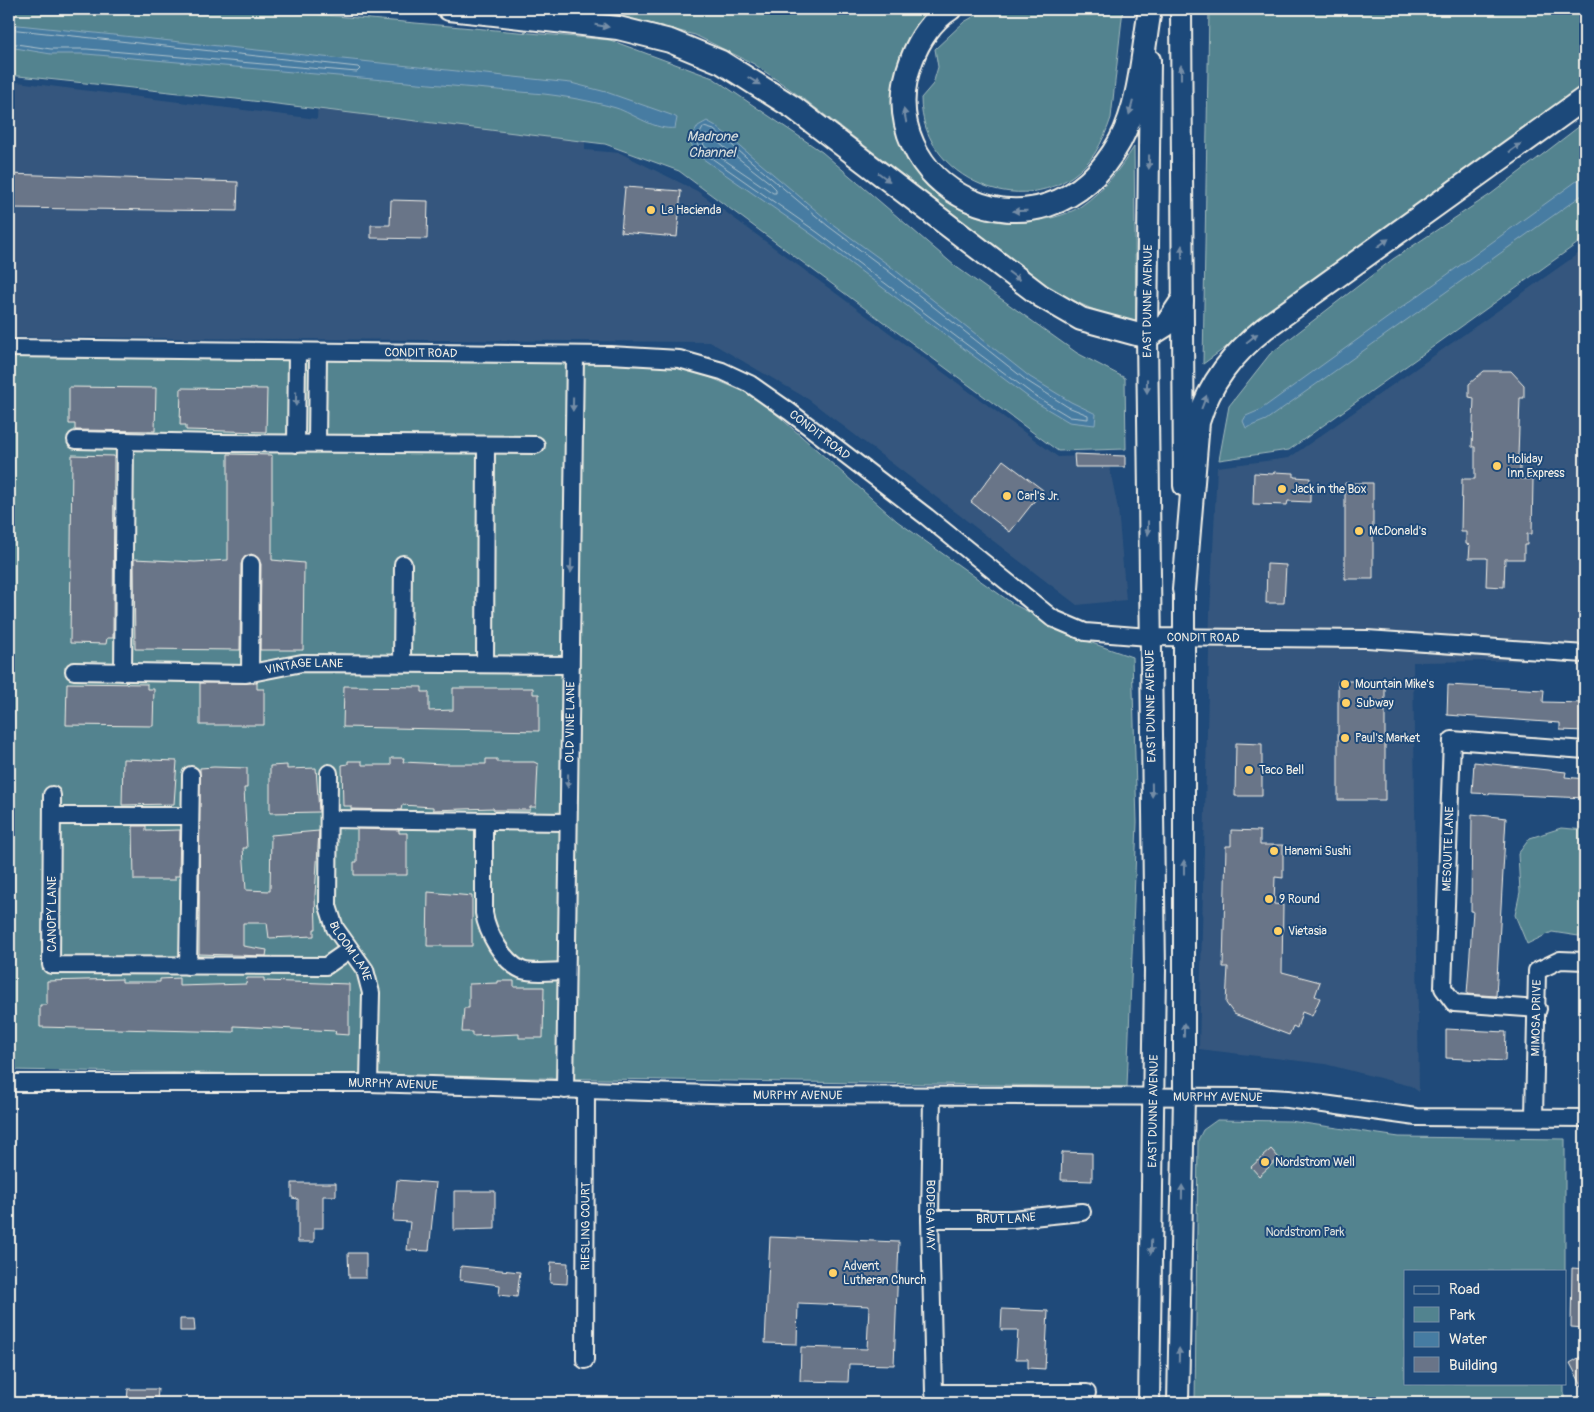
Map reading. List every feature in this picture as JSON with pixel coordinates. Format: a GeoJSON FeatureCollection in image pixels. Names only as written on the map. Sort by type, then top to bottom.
{"type":"FeatureCollection","features":[{"type":"Feature","properties":{"kind":"highway"},"geometry":{"type":"LineString","coordinates":[[449,9],[618,28],[670,41],[721,62],[794,108],[1061,309],[1088,321],[1147,337],[1166,325],[1182,301]]}},
{"type":"Feature","properties":{"kind":"highway"},"geometry":{"type":"LineString","coordinates":[[950,9],[923,36],[906,78],[903,110],[910,134],[925,163],[953,190],[981,205],[1017,211],[1046,207],[1062,201],[1089,183],[1101,171],[1120,141],[1127,123],[1138,84],[1150,9]]}},
{"type":"Feature","properties":{"kind":"highway"},"geometry":{"type":"LineString","coordinates":[[1184,590],[1198,422],[1205,399],[1229,360],[1266,328],[1585,98]]}},
{"type":"Feature","properties":{"kind":"main road","name":"EAST DUNNE AVENUE"},"geometry":{"type":"LineString","coordinates":[[1149,1403],[1155,971],[1149,637],[1147,337],[1150,9]]}},
{"type":"Feature","properties":{"kind":"main road"},"geometry":{"type":"LineString","coordinates":[[1178,1403],[1184,1096],[1185,637],[1181,9]]}},
{"type":"Feature","properties":{"kind":"street","name":"CONDIT ROAD"},"geometry":{"type":"LineString","coordinates":[[9,348],[575,355],[678,359],[722,371],[743,381],[790,412],[1052,618],[1086,632],[1149,637],[1367,639],[1585,654]]}},
{"type":"Feature","properties":{"kind":"street"},"geometry":{"type":"LineString","coordinates":[[296,444],[297,353]]}},
{"type":"Feature","properties":{"kind":"street"},"geometry":{"type":"LineString","coordinates":[[317,443],[318,353]]}},
{"type":"Feature","properties":{"kind":"street","name":"OLD VINE LANE"},"geometry":{"type":"LineString","coordinates":[[565,1090],[569,665],[575,355]]}},
{"type":"Feature","properties":{"kind":"street"},"geometry":{"type":"LineString","coordinates":[[76,440],[536,446]]}},
{"type":"Feature","properties":{"kind":"street"},"geometry":{"type":"LineString","coordinates":[[123,672],[125,441]]}},
{"type":"Feature","properties":{"kind":"street"},"geometry":{"type":"LineString","coordinates":[[485,664],[486,445]]}},
{"type":"Feature","properties":{"kind":"street"},"geometry":{"type":"LineString","coordinates":[[250,673],[251,564]]}},
{"type":"Feature","properties":{"kind":"street"},"geometry":{"type":"LineString","coordinates":[[402,663],[403,564]]}},
{"type":"Feature","properties":{"kind":"street","name":"VINTAGE LANE"},"geometry":{"type":"LineString","coordinates":[[74,671],[250,673],[302,663],[569,665]]}},
{"type":"Feature","properties":{"kind":"street","name":"MESQUITE LANE"},"geometry":{"type":"LineString","coordinates":[[1538,1010],[1454,1004],[1442,988],[1452,740],[1585,750]]}},
{"type":"Feature","properties":{"kind":"street","name":"BLOOM LANE"},"geometry":{"type":"LineString","coordinates":[[329,773],[328,906],[335,928],[364,970],[371,993],[369,1083]]}},
{"type":"Feature","properties":{"kind":"street"},"geometry":{"type":"LineString","coordinates":[[188,966],[191,775]]}},
{"type":"Feature","properties":{"kind":"street","name":"CANOPY LANE"},"geometry":{"type":"LineString","coordinates":[[52,795],[51,965],[326,966],[349,950]]}},
{"type":"Feature","properties":{"kind":"street"},"geometry":{"type":"LineString","coordinates":[[52,816],[190,816]]}},
{"type":"Feature","properties":{"kind":"street"},"geometry":{"type":"LineString","coordinates":[[329,819],[567,822]]}},
{"type":"Feature","properties":{"kind":"street"},"geometry":{"type":"LineString","coordinates":[[484,822],[484,913],[486,926],[510,962],[524,971],[565,971]]}},
{"type":"Feature","properties":{"kind":"street","name":"MIMOSA DRIVE"},"geometry":{"type":"LineString","coordinates":[[1534,1118],[1538,1010],[1537,971],[1560,960],[1585,961]]}},
{"type":"Feature","properties":{"kind":"street","name":"MURPHY AVENUE"},"geometry":{"type":"LineString","coordinates":[[9,1083],[369,1083],[586,1091],[932,1097],[1154,1095],[1288,1099],[1416,1117],[1585,1118]]}},
{"type":"Feature","properties":{"kind":"street","name":"RIESLING COURT"},"geometry":{"type":"LineString","coordinates":[[585,1360],[586,1091]]}},
{"type":"Feature","properties":{"kind":"street","name":"BODEGA WAY"},"geometry":{"type":"LineString","coordinates":[[932,1097],[930,1219],[934,1393],[1087,1393]]}},
{"type":"Feature","properties":{"kind":"street","name":"BRUT LANE"},"geometry":{"type":"LineString","coordinates":[[930,1219],[1012,1219],[1082,1212]]}},
{"type":"Feature","properties":{"kind":"shaded area"},"geometry":{"type":"Polygon","coordinates":[[[9,81],[317,119],[318,99],[585,131],[585,150],[620,153],[697,191],[1058,457],[1107,455],[1118,509],[1126,600],[1077,605],[808,399],[710,342],[9,337],[9,81]]]}},
{"type":"Feature","properties":{"kind":"shaded area"},"geometry":{"type":"Polygon","coordinates":[[[1585,249],[1585,660],[1413,662],[1419,1092],[1411,1086],[1325,1064],[1199,1049],[1210,613],[1217,467],[1289,458],[1585,249]]]}},
{"type":"Feature","properties":{"kind":"green space"},"geometry":{"type":"Polygon","coordinates":[[[9,9],[255,9],[610,40],[713,78],[822,152],[955,266],[1077,353],[1125,378],[1126,449],[1058,451],[679,171],[605,144],[236,99],[9,75],[9,9]]]}},
{"type":"Feature","properties":{"kind":"green space"},"geometry":{"type":"Polygon","coordinates":[[[595,9],[932,9],[908,38],[899,59],[893,90],[896,121],[905,150],[920,175],[941,197],[966,212],[995,221],[1027,222],[1062,215],[1081,206],[1110,179],[1134,147],[1135,323],[1090,308],[1048,286],[804,99],[754,64],[695,35],[595,9]]]}},
{"type":"Feature","properties":{"kind":"green space"},"geometry":{"type":"Polygon","coordinates":[[[987,9],[1123,9],[1111,118],[1106,131],[1095,153],[1073,176],[1046,189],[1018,192],[989,187],[963,175],[941,155],[926,129],[921,98],[933,84],[938,67],[935,49],[964,22],[987,9]]]}},
{"type":"Feature","properties":{"kind":"green space"},"geometry":{"type":"Polygon","coordinates":[[[1209,9],[1585,9],[1585,84],[1203,364],[1209,9]]]}},
{"type":"Feature","properties":{"kind":"green space"},"geometry":{"type":"Polygon","coordinates":[[[1585,122],[1585,238],[1289,450],[1219,460],[1229,406],[1270,354],[1393,259],[1491,194],[1585,122]]]}},
{"type":"Feature","properties":{"kind":"green space"},"geometry":{"type":"Polygon","coordinates":[[[9,356],[555,363],[668,360],[757,397],[897,521],[1013,604],[1089,642],[1132,657],[1137,822],[1127,1087],[9,1070],[9,356]]]}},
{"type":"Feature","properties":{"kind":"green space"},"geometry":{"type":"Polygon","coordinates":[[[1561,828],[1585,830],[1585,937],[1552,932],[1527,944],[1515,915],[1520,892],[1518,854],[1530,838],[1561,828]]]}},
{"type":"Feature","properties":{"kind":"green space","name":"Nordstrom Park"},"geometry":{"type":"Polygon","coordinates":[[[1217,1120],[1290,1121],[1399,1137],[1565,1139],[1565,1270],[1404,1270],[1404,1384],[1564,1384],[1564,1403],[1195,1403],[1198,1140],[1203,1130],[1217,1120]]]}},
{"type":"Feature","properties":{"kind":"water","name":"Madrone Channel"},"geometry":{"type":"Polygon","coordinates":[[[9,24],[571,83],[606,92],[677,118],[675,128],[668,128],[653,125],[616,108],[598,103],[544,94],[86,54],[51,54],[9,47],[9,24]]]}},
{"type":"Feature","properties":{"kind":"water","name":"Madrone Channel"},"geometry":{"type":"Polygon","coordinates":[[[707,121],[716,126],[831,223],[890,266],[1030,377],[1071,402],[1096,414],[1095,425],[1069,422],[1032,400],[814,236],[696,154],[690,141],[698,126],[707,121]]]}},
{"type":"Feature","properties":{"kind":"water"},"geometry":{"type":"Polygon","coordinates":[[[1585,175],[1585,193],[1266,420],[1246,428],[1243,421],[1246,416],[1260,410],[1585,175]]]}},
{"type":"Feature","properties":{"kind":"building"},"geometry":{"type":"Polygon","coordinates":[[[9,174],[238,182],[237,211],[9,208],[9,174]]]}},
{"type":"Feature","properties":{"kind":"building"},"geometry":{"type":"Polygon","coordinates":[[[625,187],[681,191],[677,237],[621,232],[625,187]]]}},
{"type":"Feature","properties":{"kind":"building"},"geometry":{"type":"Polygon","coordinates":[[[391,200],[428,201],[427,239],[371,238],[371,225],[390,225],[391,200]]]}},
{"type":"Feature","properties":{"kind":"building","name":"Holiday Inn Express"},"geometry":{"type":"Polygon","coordinates":[[[1484,371],[1511,371],[1524,385],[1524,398],[1520,398],[1518,456],[1520,456],[1520,479],[1533,479],[1532,534],[1527,534],[1527,545],[1524,545],[1524,559],[1505,559],[1504,587],[1486,586],[1487,558],[1469,558],[1470,545],[1466,544],[1466,532],[1461,532],[1462,479],[1475,479],[1475,447],[1472,447],[1474,398],[1469,397],[1469,384],[1484,371]]]}},
{"type":"Feature","properties":{"kind":"building"},"geometry":{"type":"Polygon","coordinates":[[[69,387],[156,388],[155,431],[75,430],[75,424],[69,424],[69,387]]]}},
{"type":"Feature","properties":{"kind":"building"},"geometry":{"type":"Polygon","coordinates":[[[181,388],[267,389],[266,432],[186,430],[186,425],[180,425],[181,388]]]}},
{"type":"Feature","properties":{"kind":"building"},"geometry":{"type":"Polygon","coordinates":[[[228,454],[272,455],[272,560],[304,563],[303,650],[260,650],[261,564],[256,556],[251,554],[243,559],[241,564],[240,650],[135,649],[134,559],[195,562],[228,560],[228,454]]]}},
{"type":"Feature","properties":{"kind":"building"},"geometry":{"type":"Polygon","coordinates":[[[1074,454],[1125,456],[1125,467],[1075,467],[1074,454]]]}},
{"type":"Feature","properties":{"kind":"building"},"geometry":{"type":"Polygon","coordinates":[[[72,455],[114,456],[113,638],[107,638],[106,644],[70,643],[72,455]]]}},
{"type":"Feature","properties":{"kind":"building","name":"Carl's Jr."},"geometry":{"type":"Polygon","coordinates":[[[1003,460],[1043,490],[1010,532],[971,502],[1003,460]]]}},
{"type":"Feature","properties":{"kind":"building","name":"Jack in the Box"},"geometry":{"type":"Polygon","coordinates":[[[1274,472],[1294,473],[1294,477],[1310,478],[1310,502],[1288,501],[1287,505],[1253,504],[1254,473],[1273,474],[1274,472]]]}},
{"type":"Feature","properties":{"kind":"building","name":"McDonald's"},"geometry":{"type":"Polygon","coordinates":[[[1345,483],[1373,483],[1373,579],[1345,579],[1345,483]]]}},
{"type":"Feature","properties":{"kind":"building"},"geometry":{"type":"Polygon","coordinates":[[[1267,564],[1286,565],[1284,603],[1266,603],[1267,564]]]}},
{"type":"Feature","properties":{"kind":"building"},"geometry":{"type":"Polygon","coordinates":[[[1338,681],[1385,681],[1385,800],[1338,800],[1338,681]]]}},
{"type":"Feature","properties":{"kind":"building"},"geometry":{"type":"Polygon","coordinates":[[[67,683],[147,684],[147,689],[154,689],[153,726],[66,725],[67,683]]]}},
{"type":"Feature","properties":{"kind":"building"},"geometry":{"type":"Polygon","coordinates":[[[200,683],[257,683],[257,689],[264,689],[264,725],[200,725],[200,683]]]}},
{"type":"Feature","properties":{"kind":"building"},"geometry":{"type":"Polygon","coordinates":[[[1448,685],[1544,690],[1543,702],[1585,703],[1585,731],[1560,730],[1560,723],[1447,715],[1448,685]]]}},
{"type":"Feature","properties":{"kind":"building"},"geometry":{"type":"Polygon","coordinates":[[[344,686],[422,687],[422,692],[429,692],[429,711],[453,710],[453,688],[533,688],[533,694],[539,694],[539,731],[343,727],[344,686]]]}},
{"type":"Feature","properties":{"kind":"building","name":"Taco Bell"},"geometry":{"type":"Polygon","coordinates":[[[1236,743],[1262,744],[1262,796],[1235,796],[1236,743]]]}},
{"type":"Feature","properties":{"kind":"building"},"geometry":{"type":"Polygon","coordinates":[[[391,758],[404,758],[403,762],[444,764],[486,764],[486,759],[497,759],[497,762],[534,762],[538,764],[536,807],[530,807],[530,810],[494,810],[493,808],[433,810],[433,807],[402,805],[401,810],[351,809],[351,806],[343,806],[342,765],[348,764],[348,761],[362,761],[362,765],[391,765],[391,758]]]}},
{"type":"Feature","properties":{"kind":"building"},"geometry":{"type":"Polygon","coordinates":[[[123,759],[177,761],[174,804],[122,805],[123,759]]]}},
{"type":"Feature","properties":{"kind":"building"},"geometry":{"type":"Polygon","coordinates":[[[1474,762],[1566,772],[1565,777],[1585,779],[1585,798],[1472,793],[1474,762]]]}},
{"type":"Feature","properties":{"kind":"building"},"geometry":{"type":"Polygon","coordinates":[[[287,765],[287,769],[316,768],[319,812],[270,813],[270,766],[287,765]]]}},
{"type":"Feature","properties":{"kind":"building"},"geometry":{"type":"Polygon","coordinates":[[[200,768],[247,768],[247,788],[244,788],[247,848],[243,848],[246,890],[270,891],[271,835],[319,831],[315,895],[316,929],[314,929],[314,936],[269,938],[267,923],[243,923],[243,946],[267,950],[266,956],[199,954],[200,768]]]}},
{"type":"Feature","properties":{"kind":"building"},"geometry":{"type":"Polygon","coordinates":[[[1472,814],[1506,818],[1496,996],[1467,994],[1473,911],[1471,911],[1472,814]]]}},
{"type":"Feature","properties":{"kind":"building"},"geometry":{"type":"Polygon","coordinates":[[[133,826],[146,826],[146,831],[180,830],[179,876],[175,876],[175,880],[134,880],[133,826]]]}},
{"type":"Feature","properties":{"kind":"building"},"geometry":{"type":"Polygon","coordinates":[[[357,829],[399,830],[399,833],[407,833],[407,875],[354,875],[354,862],[357,862],[357,829]]]}},
{"type":"Feature","properties":{"kind":"building"},"geometry":{"type":"Polygon","coordinates":[[[1231,830],[1260,831],[1260,845],[1283,845],[1283,878],[1275,877],[1274,904],[1283,905],[1282,972],[1320,982],[1315,996],[1320,998],[1312,1016],[1302,1012],[1297,1028],[1293,1026],[1289,1035],[1234,1014],[1226,1003],[1228,967],[1223,967],[1226,846],[1231,846],[1231,830]]]}},
{"type":"Feature","properties":{"kind":"building"},"geometry":{"type":"Polygon","coordinates":[[[428,892],[472,896],[472,946],[427,946],[428,892]]]}},
{"type":"Feature","properties":{"kind":"building"},"geometry":{"type":"Polygon","coordinates":[[[179,978],[179,986],[246,984],[247,978],[264,978],[264,981],[349,984],[349,1035],[335,1034],[336,1031],[234,1026],[234,1032],[40,1027],[40,1005],[47,1005],[47,981],[122,979],[122,982],[160,982],[160,979],[179,978]]]}},
{"type":"Feature","properties":{"kind":"building"},"geometry":{"type":"Polygon","coordinates":[[[498,981],[514,981],[514,987],[544,987],[543,1038],[519,1038],[519,1034],[472,1036],[472,1032],[462,1032],[464,1008],[469,1008],[469,984],[498,983],[498,981]]]}},
{"type":"Feature","properties":{"kind":"building"},"geometry":{"type":"Polygon","coordinates":[[[1446,1029],[1506,1032],[1505,1061],[1446,1058],[1446,1029]]]}},
{"type":"Feature","properties":{"kind":"building","name":"Nordstrom Well"},"geometry":{"type":"Polygon","coordinates":[[[1271,1149],[1279,1158],[1259,1176],[1251,1167],[1271,1149]]]}},
{"type":"Feature","properties":{"kind":"building"},"geometry":{"type":"Polygon","coordinates":[[[1062,1152],[1092,1153],[1092,1181],[1061,1180],[1062,1152]]]}},
{"type":"Feature","properties":{"kind":"building"},"geometry":{"type":"Polygon","coordinates":[[[397,1180],[436,1183],[429,1251],[407,1250],[410,1222],[393,1221],[397,1180]]]}},
{"type":"Feature","properties":{"kind":"building"},"geometry":{"type":"Polygon","coordinates":[[[292,1183],[336,1183],[336,1196],[323,1196],[323,1228],[314,1228],[314,1242],[298,1242],[298,1199],[292,1198],[292,1183]]]}},
{"type":"Feature","properties":{"kind":"building"},"geometry":{"type":"Polygon","coordinates":[[[454,1191],[495,1191],[495,1229],[454,1230],[454,1191]]]}},
{"type":"Feature","properties":{"kind":"building","name":"Advent Lutheran Church"},"geometry":{"type":"Polygon","coordinates":[[[770,1237],[899,1242],[894,1365],[849,1364],[848,1382],[800,1381],[801,1347],[867,1349],[869,1306],[798,1303],[797,1344],[765,1343],[770,1237]]]}},
{"type":"Feature","properties":{"kind":"building"},"geometry":{"type":"Polygon","coordinates":[[[348,1253],[366,1253],[366,1278],[349,1278],[348,1253]]]}},
{"type":"Feature","properties":{"kind":"building"},"geometry":{"type":"Polygon","coordinates":[[[551,1262],[568,1263],[567,1284],[550,1283],[551,1262]]]}},
{"type":"Feature","properties":{"kind":"building"},"geometry":{"type":"Polygon","coordinates":[[[461,1266],[520,1272],[517,1297],[499,1295],[500,1285],[460,1280],[461,1266]]]}},
{"type":"Feature","properties":{"kind":"building"},"geometry":{"type":"Polygon","coordinates":[[[1572,1268],[1585,1269],[1585,1328],[1571,1327],[1572,1268]]]}},
{"type":"Feature","properties":{"kind":"building"},"geometry":{"type":"Polygon","coordinates":[[[1002,1309],[1048,1311],[1045,1369],[1028,1368],[1028,1359],[1016,1359],[1018,1330],[1001,1330],[1002,1309]]]}},
{"type":"Feature","properties":{"kind":"building"},"geometry":{"type":"Polygon","coordinates":[[[180,1319],[194,1319],[195,1331],[180,1331],[180,1319]]]}},
{"type":"Feature","properties":{"kind":"building"},"geometry":{"type":"Polygon","coordinates":[[[1585,1354],[1585,1392],[1570,1363],[1585,1354]]]}},
{"type":"Feature","properties":{"kind":"building"},"geometry":{"type":"Polygon","coordinates":[[[128,1389],[158,1389],[157,1401],[127,1401],[128,1389]]]}},
{"type":"Feature","properties":{"kind":"place","name":"La Hacienda"},"geometry":{"type":"Point","coordinates":[651,210]}},
{"type":"Feature","properties":{"kind":"place","name":"Holiday Inn Express"},"geometry":{"type":"Point","coordinates":[1497,466]}},
{"type":"Feature","properties":{"kind":"place","name":"Jack in the Box"},"geometry":{"type":"Point","coordinates":[1282,489]}},
{"type":"Feature","properties":{"kind":"place","name":"Carl's Jr."},"geometry":{"type":"Point","coordinates":[1007,496]}},
{"type":"Feature","properties":{"kind":"place","name":"McDonald's"},"geometry":{"type":"Point","coordinates":[1359,531]}},
{"type":"Feature","properties":{"kind":"place","name":"Mountain Mike's"},"geometry":{"type":"Point","coordinates":[1345,684]}},
{"type":"Feature","properties":{"kind":"place","name":"Subway"},"geometry":{"type":"Point","coordinates":[1346,703]}},
{"type":"Feature","properties":{"kind":"place","name":"Paul's Market"},"geometry":{"type":"Point","coordinates":[1345,738]}},
{"type":"Feature","properties":{"kind":"place","name":"Taco Bell"},"geometry":{"type":"Point","coordinates":[1249,770]}},
{"type":"Feature","properties":{"kind":"place","name":"Hanami Sushi"},"geometry":{"type":"Point","coordinates":[1274,851]}},
{"type":"Feature","properties":{"kind":"place","name":"9 Round"},"geometry":{"type":"Point","coordinates":[1269,899]}},
{"type":"Feature","properties":{"kind":"place","name":"Vietasia"},"geometry":{"type":"Point","coordinates":[1278,931]}},
{"type":"Feature","properties":{"kind":"place","name":"Nordstrom Well"},"geometry":{"type":"Point","coordinates":[1265,1162]}},
{"type":"Feature","properties":{"kind":"place","name":"Advent Lutheran Church"},"geometry":{"type":"Point","coordinates":[833,1273]}}]}
